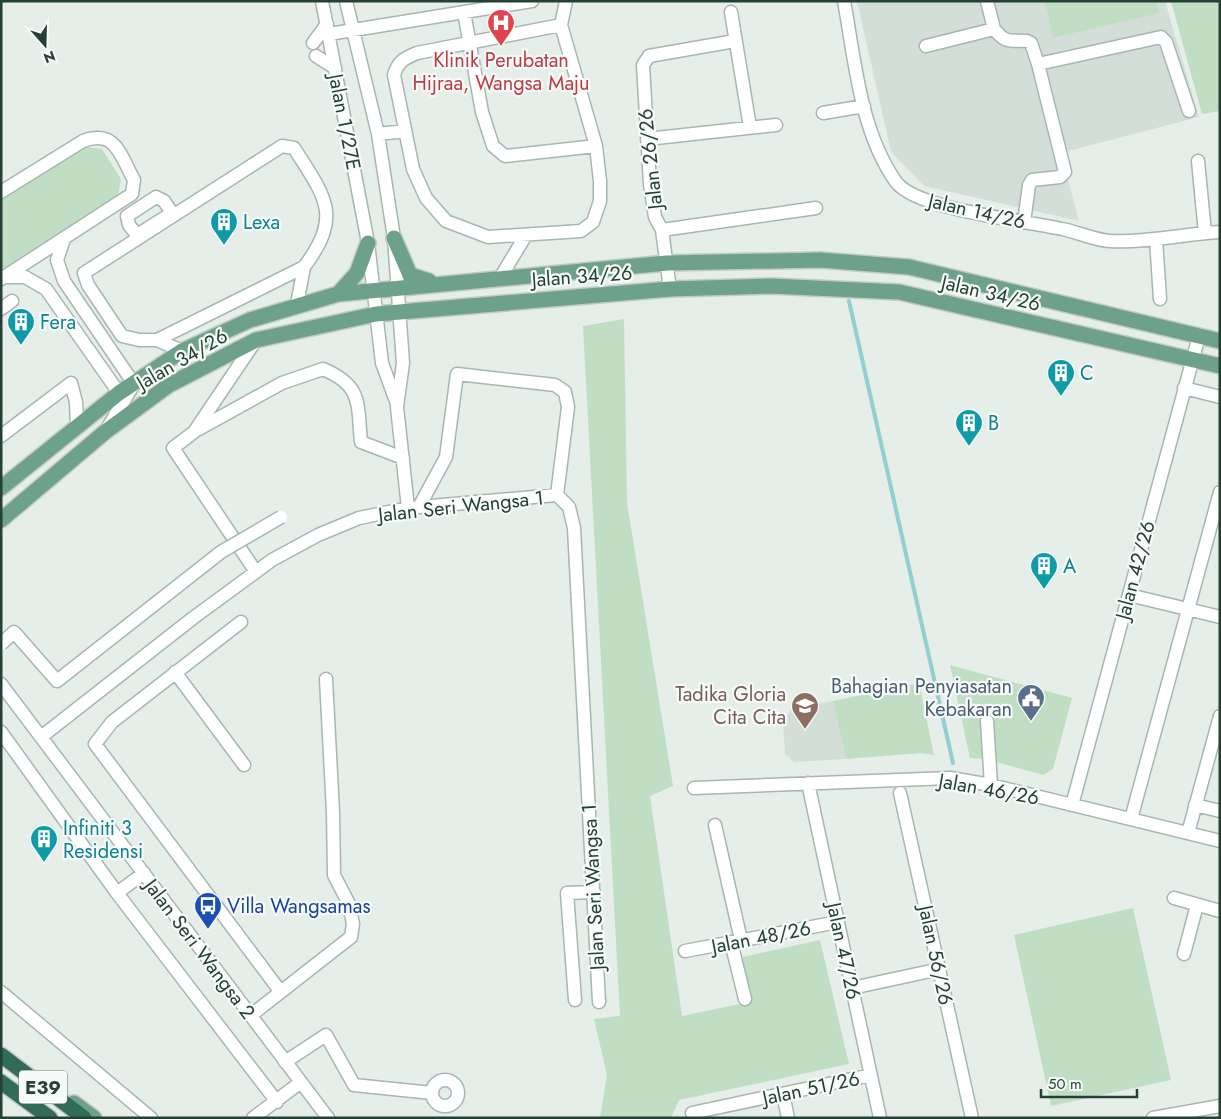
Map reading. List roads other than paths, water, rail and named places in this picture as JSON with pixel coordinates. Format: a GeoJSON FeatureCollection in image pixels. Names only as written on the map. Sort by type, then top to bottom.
{"type":"FeatureCollection","features":[{"type":"Feature","properties":{"kind":"highway","name":"E39"},"geometry":{"type":"LineString","coordinates":[[1,1055],[84,1118]]}},
{"type":"Feature","properties":{"kind":"highway","name":"E39"},"geometry":{"type":"LineString","coordinates":[[1,1082],[50,1118]]}},
{"type":"Feature","properties":{"kind":"main road"},"geometry":{"type":"LineString","coordinates":[[394,238],[410,275],[446,283]]}},
{"type":"Feature","properties":{"kind":"main road"},"geometry":{"type":"LineString","coordinates":[[338,294],[357,274],[368,243]]}},
{"type":"Feature","properties":{"kind":"main road","name":"Jalan 34/26"},"geometry":{"type":"LineString","coordinates":[[1,488],[119,393],[182,351],[250,320],[297,304],[338,294],[375,289],[667,264],[820,260],[909,268],[1220,341]]}},
{"type":"Feature","properties":{"kind":"main road","name":"Jalan 34/26"},"geometry":{"type":"LineString","coordinates":[[1,520],[104,432],[169,385],[256,340],[401,310],[670,290],[771,286],[899,292],[1220,366]]}},
{"type":"Feature","properties":{"kind":"main road"},"geometry":{"type":"LineString","coordinates":[[1,1048],[94,1118]]}},
{"type":"Feature","properties":{"kind":"main road"},"geometry":{"type":"LineString","coordinates":[[1,1090],[38,1118]]}},
{"type":"Feature","properties":{"kind":"street","name":"Jalan 1/27E"},"geometry":{"type":"LineString","coordinates":[[322,1],[368,243]]}},
{"type":"Feature","properties":{"kind":"street","name":"Jalan 1/27E"},"geometry":{"type":"LineString","coordinates":[[346,1],[378,134],[394,238]]}},
{"type":"Feature","properties":{"kind":"street"},"geometry":{"type":"LineString","coordinates":[[335,68],[315,49],[328,29],[353,30],[532,1]]}},
{"type":"Feature","properties":{"kind":"street"},"geometry":{"type":"LineString","coordinates":[[562,25],[418,53],[402,59],[397,65],[394,75],[413,169],[426,198],[446,222],[488,237],[581,231],[593,222],[600,201],[596,146],[562,25],[566,1]]}},
{"type":"Feature","properties":{"kind":"street","name":"Jalan 14/26"},"geometry":{"type":"LineString","coordinates":[[844,1],[864,106],[884,161],[898,184],[909,193],[956,209],[1108,241],[1220,232]]}},
{"type":"Feature","properties":{"kind":"street"},"geometry":{"type":"LineString","coordinates":[[987,1],[994,29],[1001,39],[1031,43],[1065,172],[1060,178],[1032,180],[1028,185],[1024,222]]}},
{"type":"Feature","properties":{"kind":"street"},"geometry":{"type":"LineString","coordinates":[[464,12],[482,112],[493,146],[505,156],[596,146]]}},
{"type":"Feature","properties":{"kind":"street"},"geometry":{"type":"LineString","coordinates":[[730,12],[750,128]]}},
{"type":"Feature","properties":{"kind":"street"},"geometry":{"type":"LineString","coordinates":[[926,46],[994,29]]}},
{"type":"Feature","properties":{"kind":"street"},"geometry":{"type":"LineString","coordinates":[[1038,64],[1160,37],[1166,42],[1188,111]]}},
{"type":"Feature","properties":{"kind":"street","name":"Jalan 26/26"},"geometry":{"type":"LineString","coordinates":[[670,290],[662,230],[655,217],[642,65],[649,56],[736,41]]}},
{"type":"Feature","properties":{"kind":"street"},"geometry":{"type":"LineString","coordinates":[[823,113],[864,106]]}},
{"type":"Feature","properties":{"kind":"street"},"geometry":{"type":"LineString","coordinates":[[647,139],[776,125]]}},
{"type":"Feature","properties":{"kind":"street"},"geometry":{"type":"LineString","coordinates":[[378,134],[405,131]]}},
{"type":"Feature","properties":{"kind":"street"},"geometry":{"type":"LineString","coordinates":[[1,192],[83,141],[96,136],[103,136],[112,142],[134,180],[132,194],[141,207]]}},
{"type":"Feature","properties":{"kind":"street"},"geometry":{"type":"LineString","coordinates":[[157,340],[304,267],[320,246],[327,223],[324,196],[294,148],[282,146],[84,273],[88,285],[122,336],[139,340],[157,340],[182,351]]}},
{"type":"Feature","properties":{"kind":"street"},"geometry":{"type":"LineString","coordinates":[[1198,161],[1205,233]]}},
{"type":"Feature","properties":{"kind":"street"},"geometry":{"type":"LineString","coordinates":[[3,278],[132,194]]}},
{"type":"Feature","properties":{"kind":"street"},"geometry":{"type":"LineString","coordinates":[[662,230],[816,208]]}},
{"type":"Feature","properties":{"kind":"street"},"geometry":{"type":"LineString","coordinates":[[500,278],[526,236]]}},
{"type":"Feature","properties":{"kind":"street"},"geometry":{"type":"LineString","coordinates":[[394,238],[401,310],[403,364],[397,407]]}},
{"type":"Feature","properties":{"kind":"street"},"geometry":{"type":"LineString","coordinates":[[1156,238],[1160,298]]}},
{"type":"Feature","properties":{"kind":"street"},"geometry":{"type":"LineString","coordinates":[[64,239],[57,260],[64,281],[134,384],[104,432]]}},
{"type":"Feature","properties":{"kind":"street"},"geometry":{"type":"LineString","coordinates":[[368,243],[375,289],[382,363],[397,407],[403,458],[414,508]]}},
{"type":"Feature","properties":{"kind":"street"},"geometry":{"type":"LineString","coordinates":[[297,304],[304,267]]}},
{"type":"Feature","properties":{"kind":"street"},"geometry":{"type":"LineString","coordinates":[[3,278],[25,277],[46,289],[119,393]]}},
{"type":"Feature","properties":{"kind":"street"},"geometry":{"type":"LineString","coordinates":[[1,309],[12,301]]}},
{"type":"Feature","properties":{"kind":"street","name":"Jalan 42/26"},"geometry":{"type":"LineString","coordinates":[[1072,805],[1199,336]]}},
{"type":"Feature","properties":{"kind":"street"},"geometry":{"type":"LineString","coordinates":[[194,432],[256,340]]}},
{"type":"Feature","properties":{"kind":"street"},"geometry":{"type":"LineString","coordinates":[[120,363],[137,372],[153,371]]}},
{"type":"Feature","properties":{"kind":"street"},"geometry":{"type":"LineString","coordinates":[[256,572],[173,448],[194,432],[282,383],[323,369],[342,377],[356,395],[361,442],[403,458]]}},
{"type":"Feature","properties":{"kind":"street"},"geometry":{"type":"LineString","coordinates":[[414,508],[446,457],[457,374],[555,385],[565,392],[568,407],[556,495]]}},
{"type":"Feature","properties":{"kind":"street"},"geometry":{"type":"LineString","coordinates":[[1,436],[71,383],[76,402],[77,426]]}},
{"type":"Feature","properties":{"kind":"street"},"geometry":{"type":"LineString","coordinates":[[1184,388],[1220,397]]}},
{"type":"Feature","properties":{"kind":"street"},"geometry":{"type":"LineString","coordinates":[[1131,819],[1220,492]]}},
{"type":"Feature","properties":{"kind":"street","name":"Jalan Seri Wangsa 1"},"geometry":{"type":"LineString","coordinates":[[42,737],[193,618],[272,560],[318,535],[351,521],[414,508],[556,495],[569,507],[574,528],[599,1002]]}},
{"type":"Feature","properties":{"kind":"street"},"geometry":{"type":"LineString","coordinates":[[1,644],[14,632],[57,681],[221,552],[281,517]]}},
{"type":"Feature","properties":{"kind":"street"},"geometry":{"type":"LineString","coordinates":[[1128,595],[1220,617]]}},
{"type":"Feature","properties":{"kind":"street"},"geometry":{"type":"LineString","coordinates":[[241,622],[112,722],[95,744],[280,991]]}},
{"type":"Feature","properties":{"kind":"street"},"geometry":{"type":"LineString","coordinates":[[175,672],[244,765]]}},
{"type":"Feature","properties":{"kind":"street"},"geometry":{"type":"LineString","coordinates":[[250,1016],[352,937],[353,924],[349,904],[334,875],[334,812],[326,679]]}},
{"type":"Feature","properties":{"kind":"street","name":"Jalan Seri Wangsa 2"},"geometry":{"type":"LineString","coordinates":[[1,684],[328,1118]]}},
{"type":"Feature","properties":{"kind":"street"},"geometry":{"type":"LineString","coordinates":[[1188,834],[1195,805],[1215,749],[1220,716]]}},
{"type":"Feature","properties":{"kind":"street"},"geometry":{"type":"LineString","coordinates":[[987,721],[991,785]]}},
{"type":"Feature","properties":{"kind":"street"},"geometry":{"type":"LineString","coordinates":[[1,732],[117,893],[277,1102]]}},
{"type":"Feature","properties":{"kind":"street","name":"Jalan 46/26"},"geometry":{"type":"LineString","coordinates":[[694,788],[950,778],[991,785],[1220,842]]}},
{"type":"Feature","properties":{"kind":"street","name":"Jalan 47/26"},"geometry":{"type":"LineString","coordinates":[[808,783],[880,1118]]}},
{"type":"Feature","properties":{"kind":"street","name":"Jalan 56/26"},"geometry":{"type":"LineString","coordinates":[[900,792],[972,1118]]}},
{"type":"Feature","properties":{"kind":"street"},"geometry":{"type":"LineString","coordinates":[[1195,805],[1220,811]]}},
{"type":"Feature","properties":{"kind":"street"},"geometry":{"type":"LineString","coordinates":[[715,825],[745,998]]}},
{"type":"Feature","properties":{"kind":"street"},"geometry":{"type":"LineString","coordinates":[[117,893],[144,873]]}},
{"type":"Feature","properties":{"kind":"street"},"geometry":{"type":"LineString","coordinates":[[575,1000],[567,893],[594,892]]}},
{"type":"Feature","properties":{"kind":"street"},"geometry":{"type":"LineString","coordinates":[[1174,898],[1220,911]]}},
{"type":"Feature","properties":{"kind":"street"},"geometry":{"type":"LineString","coordinates":[[1184,954],[1197,905]]}},
{"type":"Feature","properties":{"kind":"street","name":"Jalan 48/26"},"geometry":{"type":"LineString","coordinates":[[685,951],[838,922]]}},
{"type":"Feature","properties":{"kind":"street"},"geometry":{"type":"LineString","coordinates":[[852,988],[940,969]]}},
{"type":"Feature","properties":{"kind":"street"},"geometry":{"type":"LineString","coordinates":[[1,992],[151,1118]]}},
{"type":"Feature","properties":{"kind":"street"},"geometry":{"type":"LineString","coordinates":[[285,1062],[326,1035],[354,1084],[432,1093]]}},
{"type":"Feature","properties":{"kind":"street","name":"Jalan 51/26"},"geometry":{"type":"LineString","coordinates":[[692,1113],[871,1075]]}},
{"type":"Feature","properties":{"kind":"street"},"geometry":{"type":"LineString","coordinates":[[253,1118],[277,1102],[301,1082]]}},
{"type":"Feature","properties":{"kind":"street"},"geometry":{"type":"LineString","coordinates":[[783,1094],[788,1118]]}},
{"type":"Feature","properties":{"kind":"street"},"geometry":{"type":"LineString","coordinates":[[1153,1118],[1220,1106]]}},
{"type":"Feature","properties":{"kind":"waterway"},"geometry":{"type":"LineString","coordinates":[[849,301],[953,763]]}},
{"type":"Feature","properties":{"kind":"place","name":"Klinik Perubatan Hijraa, Wangsa Maju"},"geometry":{"type":"Point","coordinates":[501,47]}},
{"type":"Feature","properties":{"kind":"place","name":"Lexa"},"geometry":{"type":"Point","coordinates":[224,246]}},
{"type":"Feature","properties":{"kind":"place","name":"Fera"},"geometry":{"type":"Point","coordinates":[21,346]}},
{"type":"Feature","properties":{"kind":"place","name":"C"},"geometry":{"type":"Point","coordinates":[1061,397]}},
{"type":"Feature","properties":{"kind":"place","name":"B"},"geometry":{"type":"Point","coordinates":[969,447]}},
{"type":"Feature","properties":{"kind":"place","name":"A"},"geometry":{"type":"Point","coordinates":[1044,590]}},
{"type":"Feature","properties":{"kind":"place","name":"Bahagian Penyiasatan Kebakaran"},"geometry":{"type":"Point","coordinates":[1031,722]}},
{"type":"Feature","properties":{"kind":"place","name":"Tadika Gloria Cita Cita"},"geometry":{"type":"Point","coordinates":[805,730]}},
{"type":"Feature","properties":{"kind":"place","name":"Infiniti 3 Residensi"},"geometry":{"type":"Point","coordinates":[44,863]}},
{"type":"Feature","properties":{"kind":"place","name":"Villa Wangsamas"},"geometry":{"type":"Point","coordinates":[208,930]}}]}
